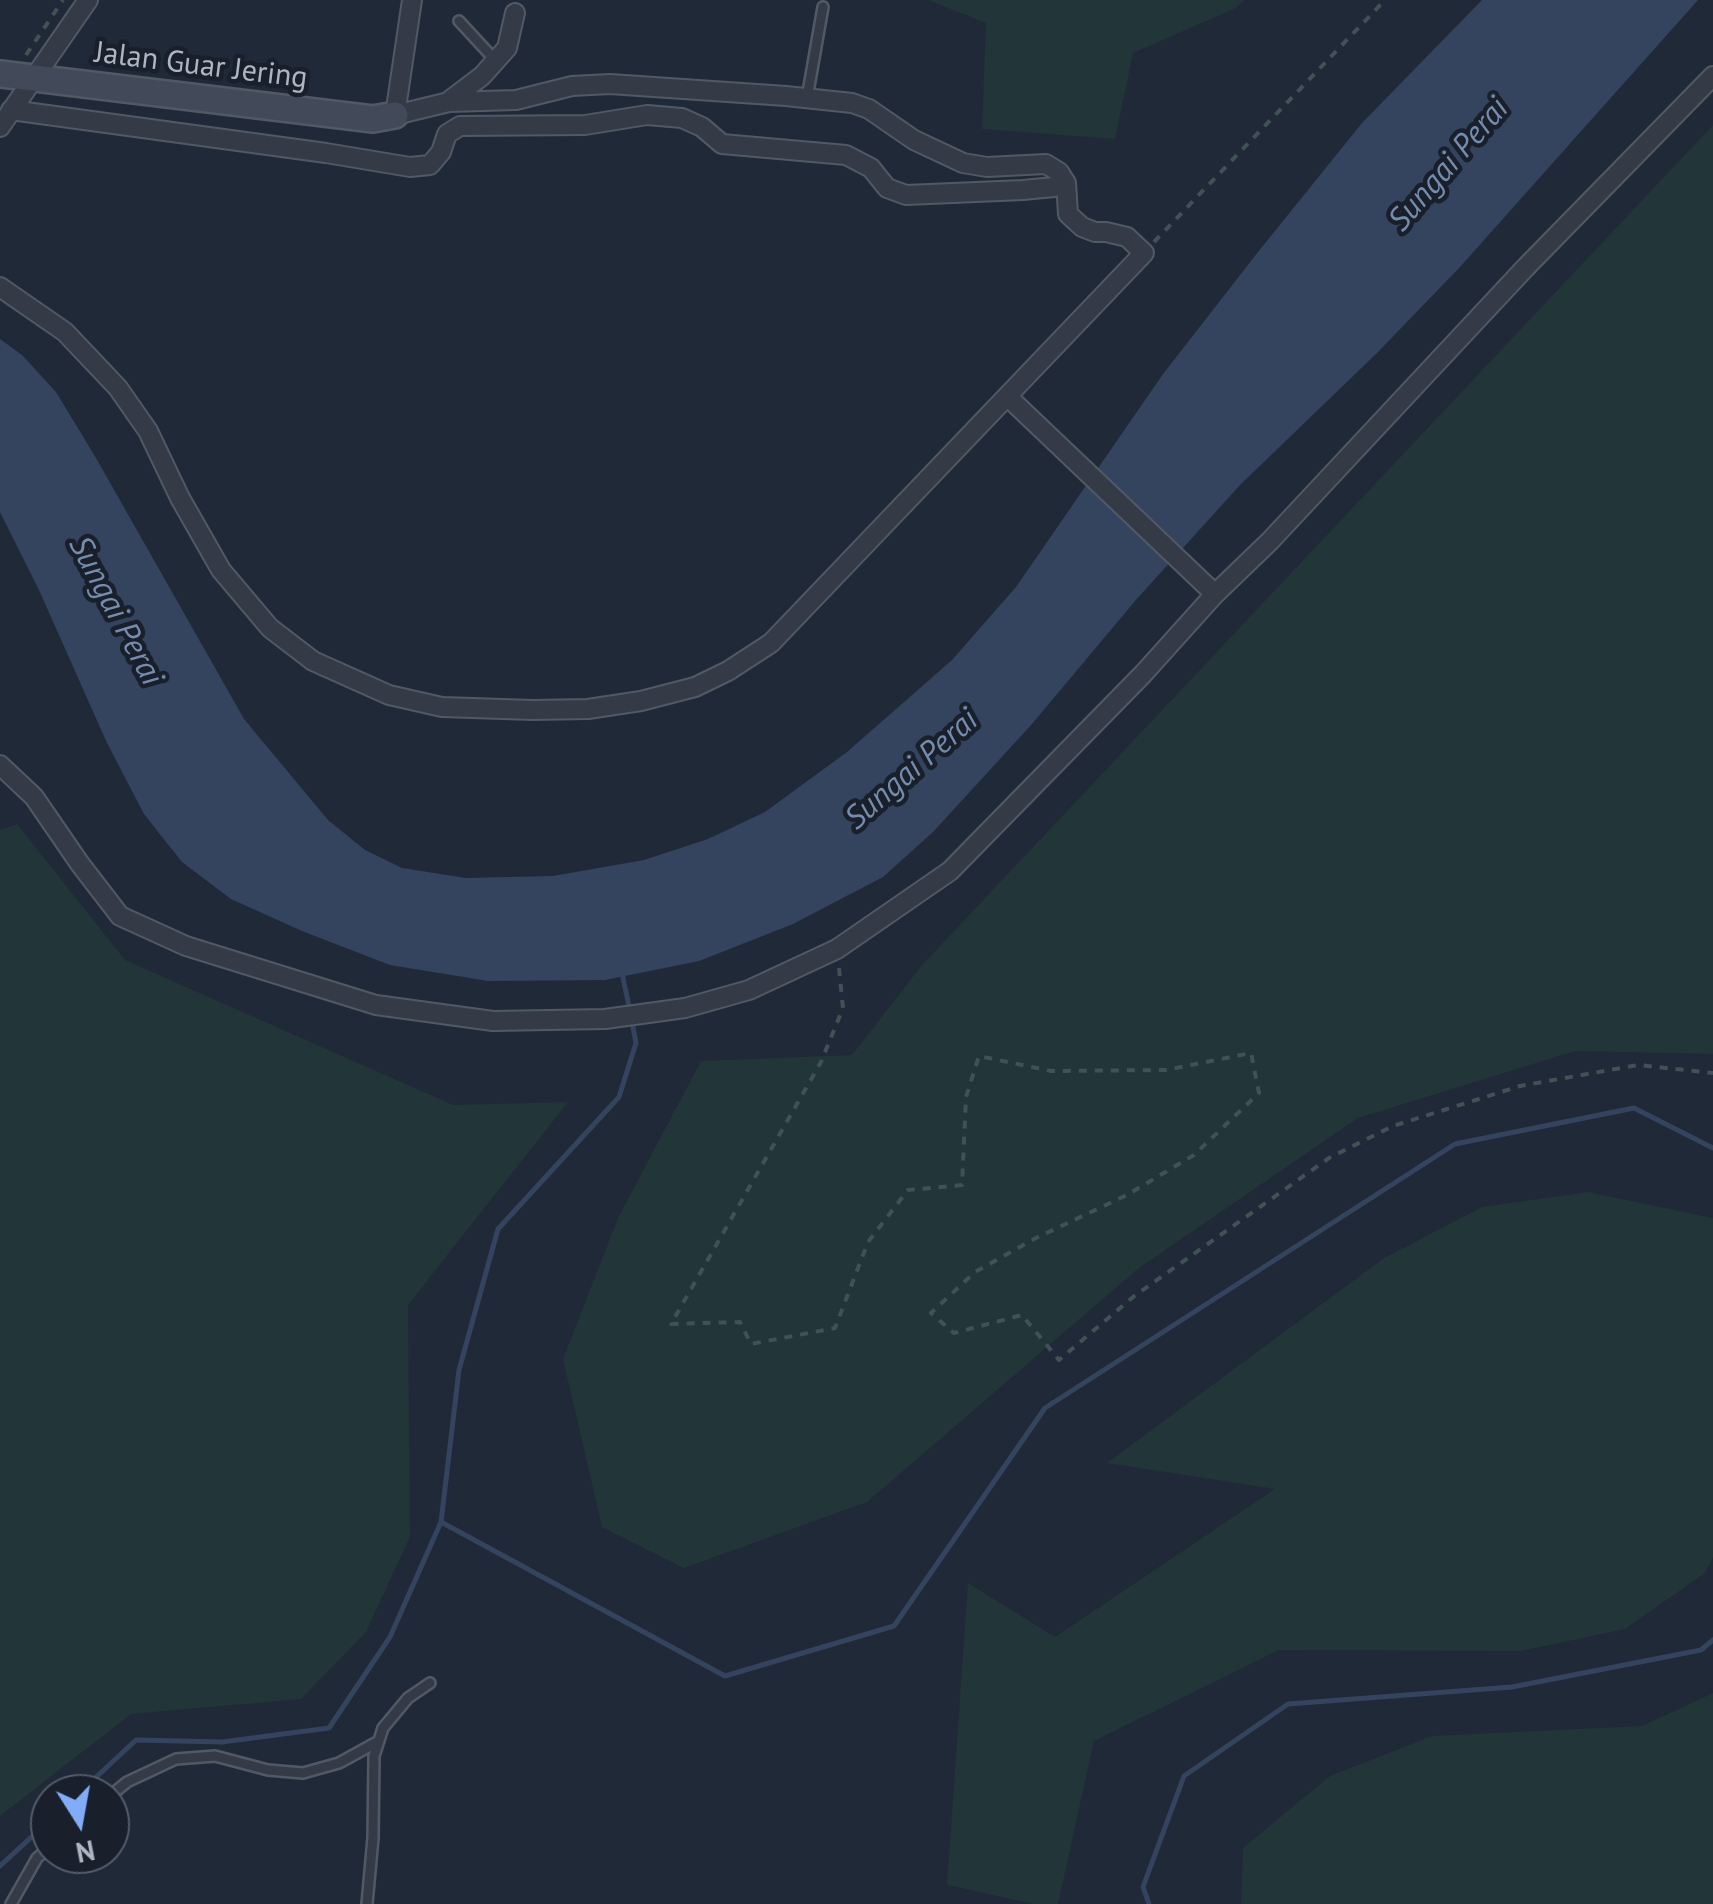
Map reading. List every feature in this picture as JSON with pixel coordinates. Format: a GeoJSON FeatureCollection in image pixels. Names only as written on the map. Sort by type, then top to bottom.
{"type":"FeatureCollection","features":[{"type":"Feature","properties":{"kind":"street"},"geometry":{"type":"LineString","coordinates":[[0,127],[11,110],[15,76],[88,0]]}},
{"type":"Feature","properties":{"kind":"street"},"geometry":{"type":"LineString","coordinates":[[0,287],[64,332],[118,388],[148,431],[180,498],[222,570],[270,628],[313,661],[389,696],[442,706],[588,709],[695,687],[771,643],[1144,253],[1127,237],[1082,227],[1068,214],[1066,183],[1059,172],[1046,164],[963,164],[852,103],[610,84],[572,86],[516,100],[449,102],[395,116],[412,0]]}},
{"type":"Feature","properties":{"kind":"street"},"geometry":{"type":"LineString","coordinates":[[449,102],[497,62],[507,48],[515,13]]}},
{"type":"Feature","properties":{"kind":"street","name":"Jalan Guar Jering"},"geometry":{"type":"LineString","coordinates":[[15,76],[373,120],[395,116]]}},
{"type":"Feature","properties":{"kind":"street"},"geometry":{"type":"LineString","coordinates":[[0,765],[34,796],[120,916],[186,946],[376,1005],[493,1021],[606,1019],[684,1008],[749,990],[837,949],[950,871],[1144,674],[1215,594],[1713,76]]}},
{"type":"Feature","properties":{"kind":"street"},"geometry":{"type":"LineString","coordinates":[[11,110],[410,167],[430,165],[441,152],[447,134],[460,126],[585,125],[647,115],[682,118],[702,127],[722,144],[846,155],[871,168],[886,188],[906,195],[1054,188],[1066,183]]}},
{"type":"Feature","properties":{"kind":"street"},"geometry":{"type":"LineString","coordinates":[[1008,397],[1215,594]]}},
{"type":"Feature","properties":{"kind":"lane"},"geometry":{"type":"LineString","coordinates":[[806,98],[823,7]]}},
{"type":"Feature","properties":{"kind":"lane"},"geometry":{"type":"LineString","coordinates":[[459,21],[497,62]]}},
{"type":"Feature","properties":{"kind":"lane"},"geometry":{"type":"LineString","coordinates":[[366,1904],[373,1838],[374,1756],[384,1728],[408,1698],[430,1683]]}},
{"type":"Feature","properties":{"kind":"lane"},"geometry":{"type":"LineString","coordinates":[[130,1781],[176,1759],[215,1756],[268,1770],[302,1773],[339,1763],[379,1741]]}},
{"type":"Feature","properties":{"kind":"lane"},"geometry":{"type":"LineString","coordinates":[[11,1904],[30,1870]]}},
{"type":"Feature","properties":{"kind":"path"},"geometry":{"type":"LineString","coordinates":[[15,76],[63,0]]}},
{"type":"Feature","properties":{"kind":"path"},"geometry":{"type":"LineString","coordinates":[[1144,253],[1385,0]]}},
{"type":"Feature","properties":{"kind":"path"},"geometry":{"type":"LineString","coordinates":[[837,949],[843,1008],[821,1062],[671,1324],[740,1322],[751,1344],[834,1328],[868,1242],[908,1190],[962,1185],[966,1097],[979,1056],[1051,1071],[1166,1070],[1251,1053],[1258,1093],[1194,1156],[1127,1195],[975,1272],[932,1313],[954,1333],[1022,1314],[1060,1360],[1133,1297],[1328,1158],[1393,1126],[1520,1086],[1638,1065],[1713,1073]]}},
{"type":"Feature","properties":{"kind":"green space"},"geometry":{"type":"Polygon","coordinates":[[[928,0],[1245,0],[1236,8],[1133,53],[1115,139],[982,129],[986,23],[928,0]]]}},
{"type":"Feature","properties":{"kind":"green space"},"geometry":{"type":"Polygon","coordinates":[[[1713,125],[1713,1054],[1575,1051],[1358,1118],[1139,1268],[867,1502],[684,1568],[602,1527],[563,1359],[618,1218],[701,1061],[852,1055],[922,965],[1713,125]]]}},
{"type":"Feature","properties":{"kind":"green space"},"geometry":{"type":"Polygon","coordinates":[[[17,824],[125,960],[453,1105],[568,1102],[408,1305],[410,1537],[366,1632],[301,1699],[131,1714],[54,1774],[30,1774],[30,1793],[0,1816],[0,830],[17,824]]]}},
{"type":"Feature","properties":{"kind":"green space"},"geometry":{"type":"Polygon","coordinates":[[[1588,1192],[1713,1218],[1713,1557],[1705,1573],[1625,1629],[1521,1651],[1279,1650],[1094,1741],[1058,1904],[1034,1904],[947,1885],[968,1583],[1055,1637],[1275,1489],[1107,1463],[1384,1258],[1482,1207],[1588,1192]]]}},
{"type":"Feature","properties":{"kind":"green space"},"geometry":{"type":"Polygon","coordinates":[[[1713,1693],[1713,1904],[1241,1904],[1243,1848],[1330,1776],[1432,1736],[1642,1726],[1713,1693]]]}},
{"type":"Feature","properties":{"kind":"water","name":"Sungai Perai"},"geometry":{"type":"Polygon","coordinates":[[[1482,0],[1698,0],[1460,267],[1240,485],[933,832],[883,877],[793,924],[699,961],[605,980],[488,981],[390,965],[231,899],[182,862],[144,814],[0,512],[0,339],[22,355],[56,392],[244,719],[328,820],[365,850],[402,868],[466,878],[553,876],[644,860],[708,839],[765,812],[847,752],[952,660],[1016,587],[1163,374],[1258,252],[1362,123],[1482,0]]]}},
{"type":"Feature","properties":{"kind":"waterway"},"geometry":{"type":"LineString","coordinates":[[622,973],[630,1011]]}},
{"type":"Feature","properties":{"kind":"waterway"},"geometry":{"type":"LineString","coordinates":[[441,1522],[459,1370],[498,1229],[619,1097],[636,1043],[632,1022]]}},
{"type":"Feature","properties":{"kind":"waterway"},"geometry":{"type":"LineString","coordinates":[[99,1774],[136,1740],[222,1742],[329,1728],[390,1637],[441,1522],[725,1676],[894,1626],[1045,1408],[1455,1144],[1634,1108],[1713,1148]]}},
{"type":"Feature","properties":{"kind":"waterway"},"geometry":{"type":"LineString","coordinates":[[1149,1904],[1143,1887],[1184,1776],[1288,1704],[1512,1687],[1701,1650],[1713,1640]]}},
{"type":"Feature","properties":{"kind":"waterway"},"geometry":{"type":"LineString","coordinates":[[0,1866],[30,1838]]}}]}
